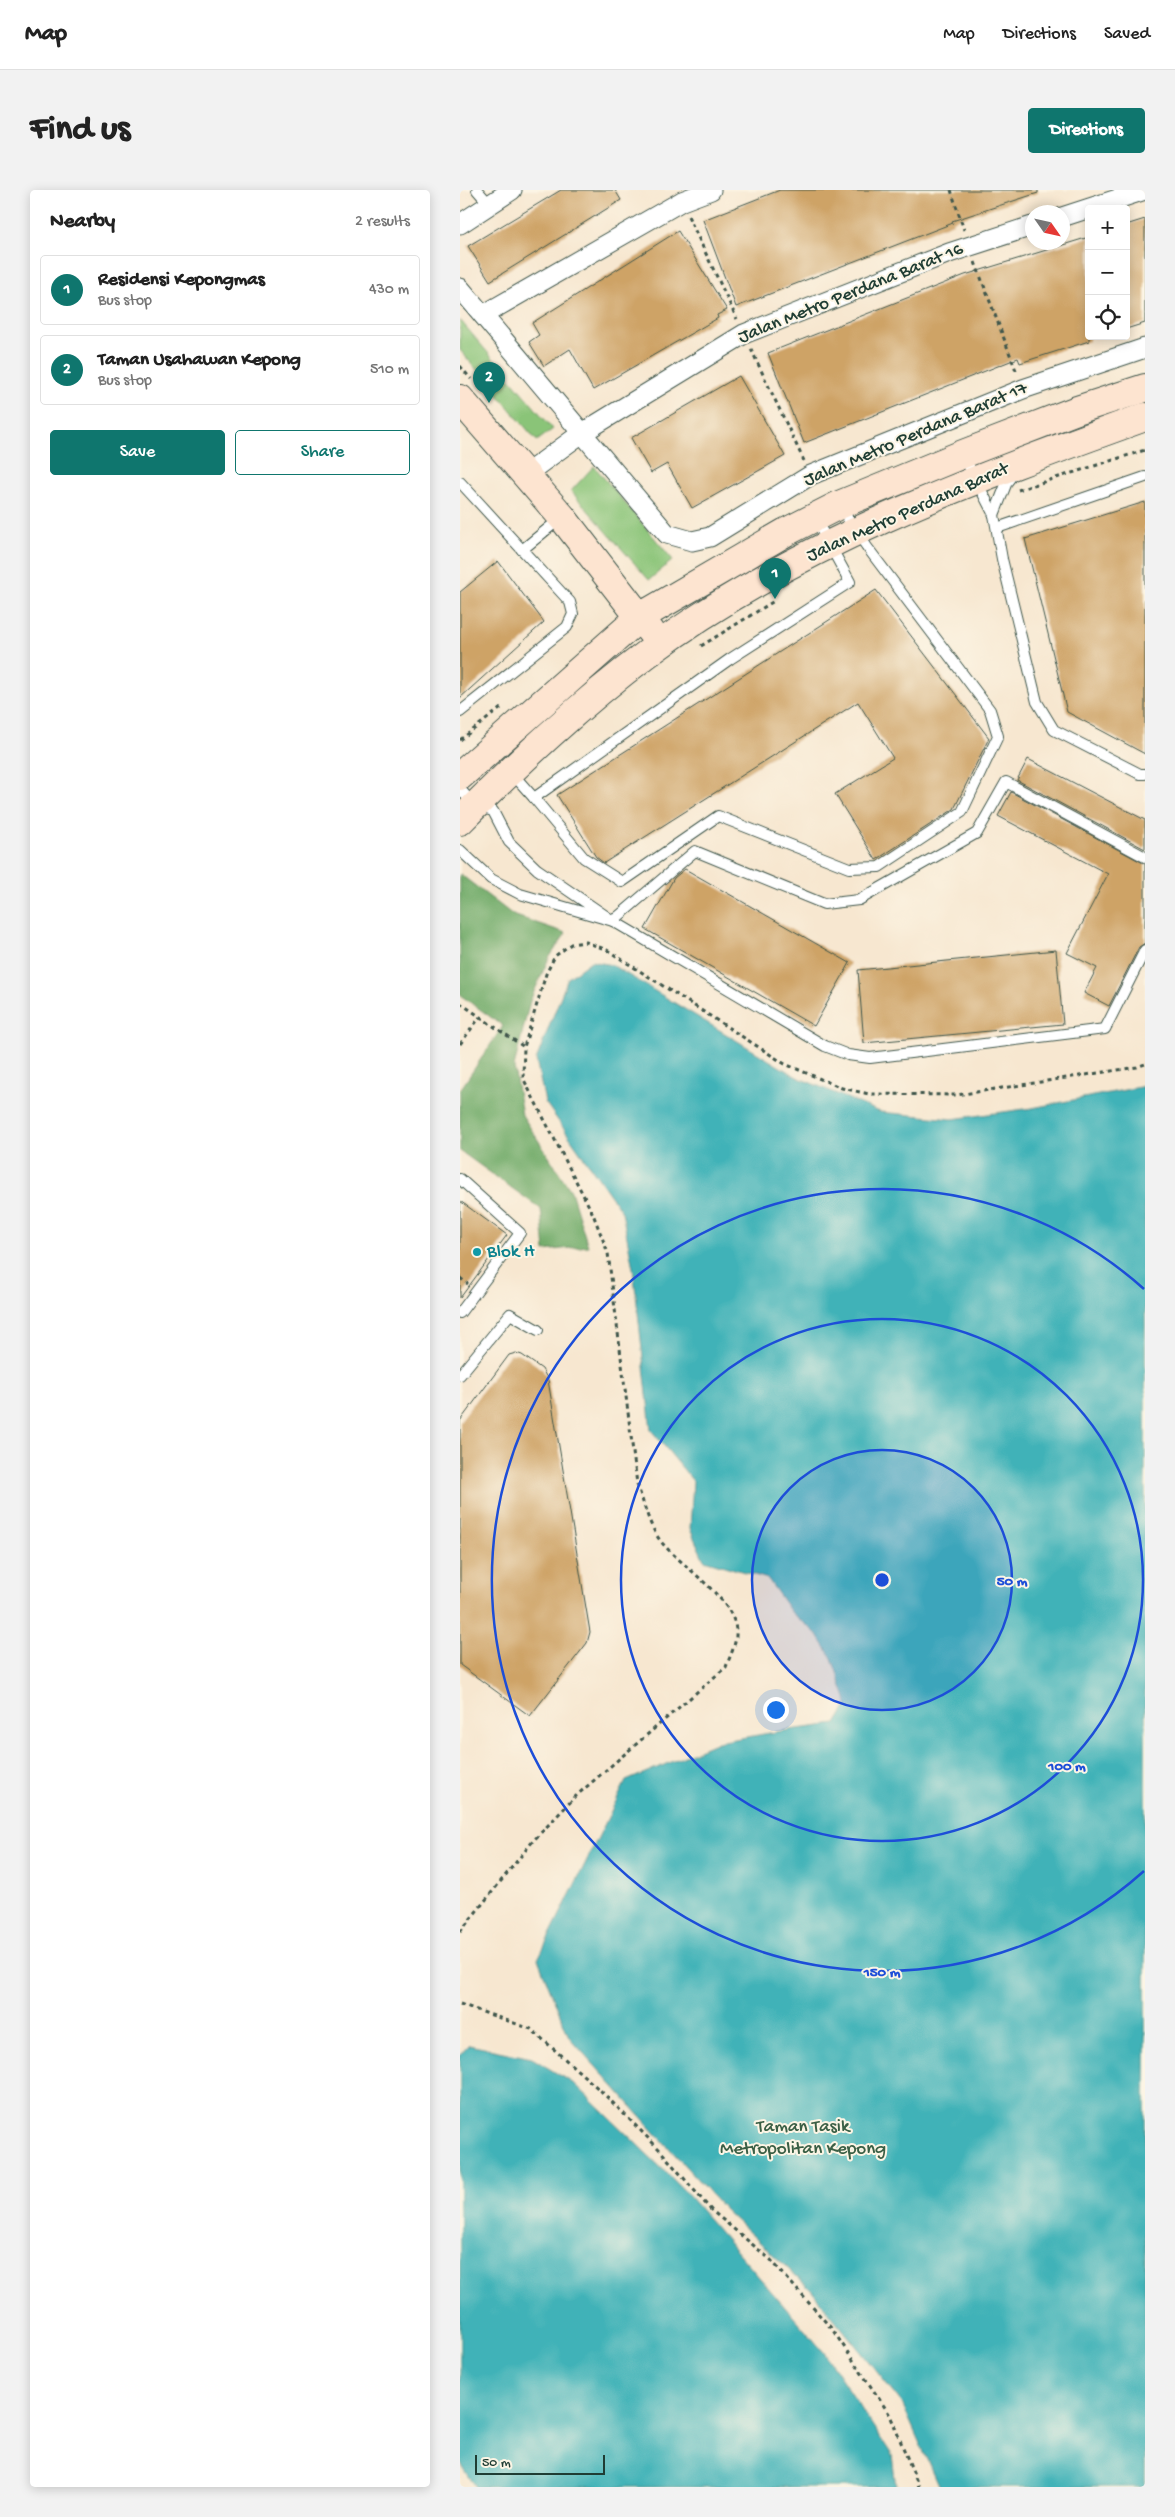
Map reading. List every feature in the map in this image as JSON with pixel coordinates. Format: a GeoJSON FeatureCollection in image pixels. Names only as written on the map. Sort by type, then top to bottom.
{"type":"FeatureCollection","features":[{"type":"Feature","properties":{"kind":"street"},"geometry":{"type":"LineString","coordinates":[[460,224],[512,190]]}},
{"type":"Feature","properties":{"kind":"street"},"geometry":{"type":"LineString","coordinates":[[483,315],[682,202],[711,190]]}},
{"type":"Feature","properties":{"kind":"street"},"geometry":{"type":"LineString","coordinates":[[1070,213],[1145,190]]}},
{"type":"Feature","properties":{"kind":"street","name":"Jalan Metro Perdana Barat 16"},"geometry":{"type":"LineString","coordinates":[[526,474],[582,432],[744,334],[969,246],[1025,228]]}},
{"type":"Feature","properties":{"kind":"street"},"geometry":{"type":"LineString","coordinates":[[460,288],[582,432]]}},
{"type":"Feature","properties":{"kind":"street","name":"Jalan Metro Perdana Barat 17"},"geometry":{"type":"LineString","coordinates":[[582,432],[667,534],[692,541],[710,537],[811,475],[1024,389],[1145,348]]}},
{"type":"Feature","properties":{"kind":"street","name":"Jalan Metro Perdana Barat"},"geometry":{"type":"LineString","coordinates":[[460,776],[640,617],[814,517],[963,454],[1077,410],[1145,388]]}},
{"type":"Feature","properties":{"kind":"street"},"geometry":{"type":"LineString","coordinates":[[460,399],[562,517],[661,645]]}},
{"type":"Feature","properties":{"kind":"street","name":"Jalan Metro Perdana Barat"},"geometry":{"type":"LineString","coordinates":[[465,805],[510,771],[557,728],[661,645],[734,597],[830,544],[856,532],[1050,451],[1145,417]]}},
{"type":"Feature","properties":{"kind":"lane"},"geometry":{"type":"LineString","coordinates":[[477,190],[490,204]]}},
{"type":"Feature","properties":{"kind":"lane"},"geometry":{"type":"LineString","coordinates":[[994,515],[1007,482],[1014,473],[1050,451]]}},
{"type":"Feature","properties":{"kind":"lane"},"geometry":{"type":"LineString","coordinates":[[963,454],[994,515],[1037,702],[1054,730],[1140,774],[1145,774]]}},
{"type":"Feature","properties":{"kind":"lane"},"geometry":{"type":"LineString","coordinates":[[997,528],[1145,477]]}},
{"type":"Feature","properties":{"kind":"lane"},"geometry":{"type":"LineString","coordinates":[[460,482],[570,602],[573,614],[567,627],[460,712]]}},
{"type":"Feature","properties":{"kind":"lane"},"geometry":{"type":"LineString","coordinates":[[510,771],[584,858],[622,882],[718,816],[849,868],[879,867],[962,812],[998,736],[990,710],[856,532],[839,505]]}},
{"type":"Feature","properties":{"kind":"lane"},"geometry":{"type":"LineString","coordinates":[[522,550],[562,517]]}},
{"type":"Feature","properties":{"kind":"lane"},"geometry":{"type":"LineString","coordinates":[[534,798],[730,659],[850,582],[814,517]]}},
{"type":"Feature","properties":{"kind":"lane"},"geometry":{"type":"LineString","coordinates":[[613,921],[696,851],[824,904],[859,900],[977,833],[1006,782],[1145,857]]}},
{"type":"Feature","properties":{"kind":"lane"},"geometry":{"type":"LineString","coordinates":[[465,805],[493,811],[509,842],[537,869],[613,921],[825,1046],[848,1055],[870,1058],[1104,1029],[1145,950]]}},
{"type":"Feature","properties":{"kind":"lane"},"geometry":{"type":"LineString","coordinates":[[460,850],[491,879],[520,894],[613,921]]}},
{"type":"Feature","properties":{"kind":"lane"},"geometry":{"type":"LineString","coordinates":[[460,1179],[520,1233],[460,1313]]}},
{"type":"Feature","properties":{"kind":"lane"},"geometry":{"type":"LineString","coordinates":[[460,1375],[510,1314],[538,1330]]}},
{"type":"Feature","properties":{"kind":"path"},"geometry":{"type":"LineString","coordinates":[[951,190],[969,246],[1024,389]]}},
{"type":"Feature","properties":{"kind":"path"},"geometry":{"type":"LineString","coordinates":[[1002,495],[1145,450]]}},
{"type":"Feature","properties":{"kind":"path"},"geometry":{"type":"LineString","coordinates":[[699,647],[778,598]]}},
{"type":"Feature","properties":{"kind":"path"},"geometry":{"type":"LineString","coordinates":[[460,1932],[533,1841],[577,1794],[726,1668],[734,1647],[736,1631],[734,1618],[724,1602],[661,1542],[647,1514],[638,1484],[608,1252],[593,1214],[523,1078],[524,1047],[546,974],[555,956],[570,944],[586,942],[607,950],[785,1064],[842,1088],[869,1094],[902,1096],[957,1095],[1137,1067],[1145,1064]]}},
{"type":"Feature","properties":{"kind":"path"},"geometry":{"type":"LineString","coordinates":[[460,1003],[524,1047]]}},
{"type":"Feature","properties":{"kind":"path"},"geometry":{"type":"LineString","coordinates":[[460,1044],[480,1017]]}},
{"type":"Feature","properties":{"kind":"path"},"geometry":{"type":"LineString","coordinates":[[460,2004],[531,2030],[601,2091],[660,2149],[711,2210],[771,2260],[832,2328],[890,2415],[919,2487]]}},
{"type":"Feature","properties":{"kind":"green space"},"geometry":{"type":"Polygon","coordinates":[[[460,320],[553,429],[537,441],[460,350],[460,320]]]}},
{"type":"Feature","properties":{"kind":"green space"},"geometry":{"type":"Polygon","coordinates":[[[594,466],[673,560],[649,580],[571,491],[594,466]]]}},
{"type":"Feature","properties":{"kind":"green space"},"geometry":{"type":"Polygon","coordinates":[[[460,874],[513,915],[566,933],[549,958],[530,1001],[514,1067],[522,1115],[571,1191],[588,1246],[545,1251],[541,1209],[460,1151],[460,1090],[503,1026],[460,995],[460,874]]]}},
{"type":"Feature","properties":{"kind":"water","name":"Taman Tasik Metropolitan Kepong"},"geometry":{"type":"Polygon","coordinates":[[[591,961],[612,965],[797,1077],[880,1112],[952,1119],[1032,1108],[1145,1086],[1145,2487],[939,2487],[902,2403],[811,2290],[724,2209],[569,2037],[538,1959],[626,1781],[718,1742],[836,1724],[848,1704],[832,1658],[817,1634],[791,1612],[768,1579],[704,1560],[690,1529],[693,1481],[651,1430],[633,1268],[622,1212],[545,1102],[536,1060],[568,978],[591,961]]]}},
{"type":"Feature","properties":{"kind":"water"},"geometry":{"type":"Polygon","coordinates":[[[469,2045],[532,2058],[576,2085],[681,2187],[823,2351],[892,2455],[896,2487],[476,2487],[460,2462],[460,2055],[469,2045]]]}},
{"type":"Feature","properties":{"kind":"building"},"geometry":{"type":"Polygon","coordinates":[[[561,190],[615,190],[621,200],[490,281],[468,246],[561,190]]]}},
{"type":"Feature","properties":{"kind":"building"},"geometry":{"type":"Polygon","coordinates":[[[780,190],[1038,190],[1038,193],[952,221],[953,223],[736,307],[703,220],[780,190]]]}},
{"type":"Feature","properties":{"kind":"building"},"geometry":{"type":"Polygon","coordinates":[[[1145,219],[1145,323],[1130,328],[1130,250],[1130,224],[1145,219]]]}},
{"type":"Feature","properties":{"kind":"building"},"geometry":{"type":"Polygon","coordinates":[[[678,231],[727,310],[717,315],[718,318],[593,390],[570,349],[544,366],[529,342],[539,335],[532,323],[678,231]]]}},
{"type":"Feature","properties":{"kind":"building"},"geometry":{"type":"Polygon","coordinates":[[[1085,238],[1085,340],[1089,341],[1020,363],[1018,358],[804,443],[768,353],[965,275],[1047,250],[1070,250],[1070,243],[1085,238]]]}},
{"type":"Feature","properties":{"kind":"building"},"geometry":{"type":"Polygon","coordinates":[[[739,376],[785,456],[692,508],[667,464],[651,473],[631,438],[739,376]]]}},
{"type":"Feature","properties":{"kind":"building"},"geometry":{"type":"Polygon","coordinates":[[[1145,502],[1145,754],[1067,712],[1025,539],[1145,502]]]}},
{"type":"Feature","properties":{"kind":"building"},"geometry":{"type":"Polygon","coordinates":[[[498,561],[544,622],[460,698],[460,592],[498,561]]]}},
{"type":"Feature","properties":{"kind":"building"},"geometry":{"type":"Polygon","coordinates":[[[876,590],[989,738],[954,809],[876,860],[835,794],[893,758],[858,702],[604,863],[596,857],[557,795],[876,590]]]}},
{"type":"Feature","properties":{"kind":"building"},"geometry":{"type":"Polygon","coordinates":[[[1028,759],[1145,820],[1145,849],[1017,780],[1028,759]]]}},
{"type":"Feature","properties":{"kind":"building"},"geometry":{"type":"Polygon","coordinates":[[[1011,792],[1145,864],[1145,943],[1139,947],[1109,1006],[1084,993],[1097,968],[1067,953],[1108,874],[998,816],[1011,792]]]}},
{"type":"Feature","properties":{"kind":"building"},"geometry":{"type":"Polygon","coordinates":[[[685,869],[850,963],[814,1026],[645,929],[674,878],[685,869]]]}},
{"type":"Feature","properties":{"kind":"building"},"geometry":{"type":"Polygon","coordinates":[[[1056,950],[1063,1024],[864,1043],[858,970],[1056,950]]]}},
{"type":"Feature","properties":{"kind":"building","name":"Blok H"},"geometry":{"type":"Polygon","coordinates":[[[460,1201],[507,1235],[460,1298],[460,1201]]]}},
{"type":"Feature","properties":{"kind":"building"},"geometry":{"type":"Polygon","coordinates":[[[516,1353],[542,1369],[548,1380],[590,1632],[587,1643],[530,1716],[460,1665],[460,1421],[509,1355],[516,1353]]]}},
{"type":"Feature","properties":{"kind":"place","name":"Taman Usahawan Kepong"},"geometry":{"type":"Point","coordinates":[489,403]}},
{"type":"Feature","properties":{"kind":"place","name":"Residensi Kepongmas"},"geometry":{"type":"Point","coordinates":[775,599]}},
{"type":"Feature","properties":{"kind":"place","name":"Blok H"},"geometry":{"type":"Point","coordinates":[477,1252]}}]}
